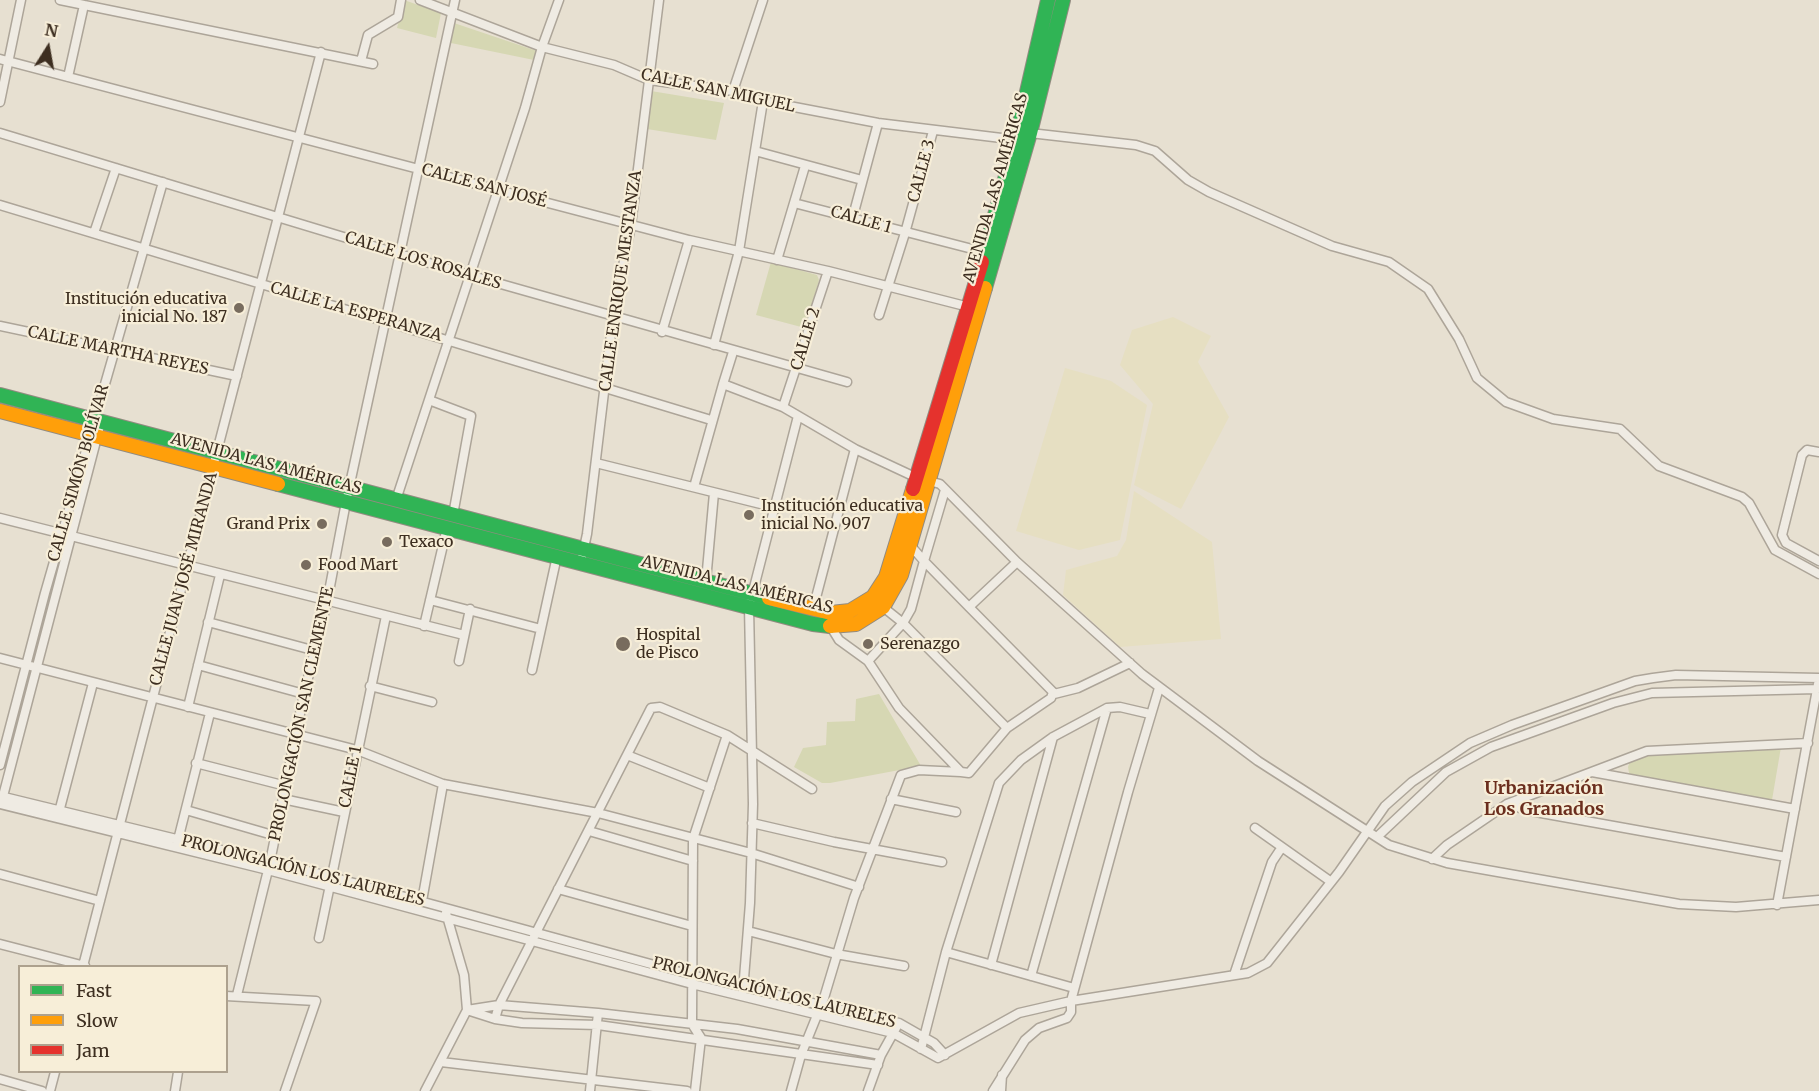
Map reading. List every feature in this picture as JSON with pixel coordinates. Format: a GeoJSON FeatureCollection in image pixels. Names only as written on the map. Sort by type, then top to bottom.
{"type":"FeatureCollection","features":[{"type":"Feature","properties":{"kind":"main road","name":"AVENIDA LAS AMÉRICAS"},"geometry":{"type":"LineString","coordinates":[[0,411],[213,467],[347,495],[396,500],[419,506],[450,522],[557,556],[583,556],[706,581],[751,600],[831,613],[850,611],[866,603],[878,592],[886,577],[921,478],[1024,138],[1035,86],[1048,0]]}},
{"type":"Feature","properties":{"kind":"main road","name":"AVENIDA LAS AMÉRICAS"},"geometry":{"type":"LineString","coordinates":[[1035,86],[1063,0]]}},
{"type":"Feature","properties":{"kind":"main road","name":"AVENIDA LAS AMÉRICAS"},"geometry":{"type":"LineString","coordinates":[[0,395],[217,453],[416,520],[450,522],[583,556],[751,600],[831,627],[856,624],[883,607],[898,582],[910,545],[921,478],[984,252],[1024,138]]}},
{"type":"Feature","properties":{"kind":"main road"},"geometry":{"type":"LineString","coordinates":[[416,520],[419,506]]}},
{"type":"Feature","properties":{"kind":"street"},"geometry":{"type":"LineString","coordinates":[[0,102],[4,61],[21,0]]}},
{"type":"Feature","properties":{"kind":"street"},"geometry":{"type":"LineString","coordinates":[[60,0],[373,64]]}},
{"type":"Feature","properties":{"kind":"street"},"geometry":{"type":"LineString","coordinates":[[361,61],[368,35],[398,17],[401,0]]}},
{"type":"Feature","properties":{"kind":"street","name":"CALLE SAN MIGUEL"},"geometry":{"type":"LineString","coordinates":[[420,0],[542,47],[614,64],[649,80],[733,91],[763,100],[878,123],[933,131],[1136,145],[1155,151],[1188,180],[1209,192],[1332,246],[1389,262],[1428,289],[1459,339],[1477,378],[1506,402],[1553,419],[1620,429],[1659,466],[1742,497],[1749,503],[1775,550],[1819,574]]}},
{"type":"Feature","properties":{"kind":"street","name":"PROLONGACIÓN SAN CLEMENTE"},"geometry":{"type":"LineString","coordinates":[[237,995],[276,836],[304,694],[327,602],[347,495],[455,0]]}},
{"type":"Feature","properties":{"kind":"street"},"geometry":{"type":"LineString","coordinates":[[396,500],[525,108],[542,47],[560,0]]}},
{"type":"Feature","properties":{"kind":"street","name":"CALLE ENRIQUE MESTANZA"},"geometry":{"type":"LineString","coordinates":[[583,556],[613,317],[631,225],[660,0]]}},
{"type":"Feature","properties":{"kind":"street"},"geometry":{"type":"LineString","coordinates":[[733,91],[763,0]]}},
{"type":"Feature","properties":{"kind":"street"},"geometry":{"type":"LineString","coordinates":[[68,77],[84,5]]}},
{"type":"Feature","properties":{"kind":"street","name":"CALLE JUAN JOSÉ MIRANDA"},"geometry":{"type":"LineString","coordinates":[[83,965],[321,52]]}},
{"type":"Feature","properties":{"kind":"street","name":"CALLE SAN JOSÉ"},"geometry":{"type":"LineString","coordinates":[[4,61],[689,240],[828,271],[969,307]]}},
{"type":"Feature","properties":{"kind":"street"},"geometry":{"type":"LineString","coordinates":[[714,345],[739,251],[763,100]]}},
{"type":"Feature","properties":{"kind":"street"},"geometry":{"type":"LineString","coordinates":[[853,216],[878,123]]}},
{"type":"Feature","properties":{"kind":"street","name":"CALLE 3"},"geometry":{"type":"LineString","coordinates":[[879,315],[905,233],[933,131]]}},
{"type":"Feature","properties":{"kind":"street","name":"CALLE LOS ROSALES"},"geometry":{"type":"LineString","coordinates":[[0,133],[662,332],[847,382]]}},
{"type":"Feature","properties":{"kind":"street"},"geometry":{"type":"LineString","coordinates":[[755,151],[862,180]]}},
{"type":"Feature","properties":{"kind":"street"},"geometry":{"type":"LineString","coordinates":[[777,260],[805,166]]}},
{"type":"Feature","properties":{"kind":"street"},"geometry":{"type":"LineString","coordinates":[[94,233],[116,168]]}},
{"type":"Feature","properties":{"kind":"street","name":"CALLE SIMÓN BOLÍVAR"},"geometry":{"type":"LineString","coordinates":[[1,801],[114,350],[163,182]]}},
{"type":"Feature","properties":{"kind":"street","name":"CALLE 1"},"geometry":{"type":"LineString","coordinates":[[794,203],[853,216],[905,233],[984,252]]}},
{"type":"Feature","properties":{"kind":"street","name":"CALLE LA ESPERANZA"},"geometry":{"type":"LineString","coordinates":[[0,205],[605,386],[711,420]]}},
{"type":"Feature","properties":{"kind":"street"},"geometry":{"type":"LineString","coordinates":[[662,332],[689,240]]}},
{"type":"Feature","properties":{"kind":"street","name":"CALLE 2"},"geometry":{"type":"LineString","coordinates":[[783,407],[828,271]]}},
{"type":"Feature","properties":{"kind":"street","name":"CALLE MARTHA REYES"},"geometry":{"type":"LineString","coordinates":[[0,326],[237,376]]}},
{"type":"Feature","properties":{"kind":"street"},"geometry":{"type":"LineString","coordinates":[[694,487],[711,420],[733,352]]}},
{"type":"Feature","properties":{"kind":"street"},"geometry":{"type":"LineString","coordinates":[[723,384],[783,407],[855,448],[937,483],[1017,562],[1159,688],[1258,761],[1397,849],[1432,859],[1679,904],[1736,907],[1819,900]]}},
{"type":"Feature","properties":{"kind":"street"},"geometry":{"type":"LineString","coordinates":[[424,626],[450,522],[471,416],[429,400]]}},
{"type":"Feature","properties":{"kind":"street"},"geometry":{"type":"LineString","coordinates":[[743,997],[752,823],[751,600],[798,416]]}},
{"type":"Feature","properties":{"kind":"street"},"geometry":{"type":"LineString","coordinates":[[813,609],[855,448]]}},
{"type":"Feature","properties":{"kind":"street"},"geometry":{"type":"LineString","coordinates":[[1819,452],[1807,450],[1802,455],[1782,535],[1786,543],[1819,561]]}},
{"type":"Feature","properties":{"kind":"street"},"geometry":{"type":"LineString","coordinates":[[596,463],[773,507]]}},
{"type":"Feature","properties":{"kind":"street"},"geometry":{"type":"LineString","coordinates":[[868,661],[903,623],[911,609],[945,490]]}},
{"type":"Feature","properties":{"kind":"street"},"geometry":{"type":"LineString","coordinates":[[706,581],[714,493]]}},
{"type":"Feature","properties":{"kind":"street"},"geometry":{"type":"LineString","coordinates":[[0,518],[464,635]]}},
{"type":"Feature","properties":{"kind":"street","name":"CALLE SIMÓN BOLÍVAR"},"geometry":{"type":"LineString","coordinates":[[0,765],[26,664],[66,536]]}},
{"type":"Feature","properties":{"kind":"street"},"geometry":{"type":"LineString","coordinates":[[910,545],[1054,694]]}},
{"type":"Feature","properties":{"kind":"street"},"geometry":{"type":"LineString","coordinates":[[532,670],[557,556]]}},
{"type":"Feature","properties":{"kind":"street"},"geometry":{"type":"LineString","coordinates":[[969,606],[1017,562]]}},
{"type":"Feature","properties":{"kind":"street"},"geometry":{"type":"LineString","coordinates":[[188,707],[220,574]]}},
{"type":"Feature","properties":{"kind":"street"},"geometry":{"type":"LineString","coordinates":[[430,600],[541,629]]}},
{"type":"Feature","properties":{"kind":"street"},"geometry":{"type":"LineString","coordinates":[[883,607],[903,623],[1007,728]]}},
{"type":"Feature","properties":{"kind":"street"},"geometry":{"type":"LineString","coordinates":[[459,661],[470,609]]}},
{"type":"Feature","properties":{"kind":"street","name":"CALLE 1"},"geometry":{"type":"LineString","coordinates":[[319,938],[386,616]]}},
{"type":"Feature","properties":{"kind":"street"},"geometry":{"type":"LineString","coordinates":[[208,622],[316,651]]}},
{"type":"Feature","properties":{"kind":"street"},"geometry":{"type":"LineString","coordinates":[[831,627],[840,640],[868,661],[899,708],[961,772]]}},
{"type":"Feature","properties":{"kind":"street"},"geometry":{"type":"LineString","coordinates":[[0,658],[357,750],[443,784],[598,813],[751,853],[859,887]]}},
{"type":"Feature","properties":{"kind":"street"},"geometry":{"type":"LineString","coordinates":[[791,1091],[801,1055],[819,1010],[859,887],[901,775],[909,771],[969,773],[1007,728],[1054,694],[1078,688],[1130,663]]}},
{"type":"Feature","properties":{"kind":"street"},"geometry":{"type":"LineString","coordinates":[[198,665],[304,694]]}},
{"type":"Feature","properties":{"kind":"street"},"geometry":{"type":"LineString","coordinates":[[945,1055],[991,1026],[1019,1013],[1071,1001],[1248,973],[1267,963],[1339,872],[1385,806],[1412,782],[1470,743],[1512,725],[1635,681],[1676,675],[1818,683]]}},
{"type":"Feature","properties":{"kind":"street"},"geometry":{"type":"LineString","coordinates":[[59,812],[93,683]]}},
{"type":"Feature","properties":{"kind":"street"},"geometry":{"type":"LineString","coordinates":[[1777,905],[1818,683]]}},
{"type":"Feature","properties":{"kind":"street"},"geometry":{"type":"LineString","coordinates":[[1377,837],[1446,772],[1491,747],[1613,703],[1652,693],[1818,683]]}},
{"type":"Feature","properties":{"kind":"street"},"geometry":{"type":"LineString","coordinates":[[370,687],[432,702]]}},
{"type":"Feature","properties":{"kind":"street"},"geometry":{"type":"LineString","coordinates":[[993,1091],[1025,1040],[1039,1028],[1066,1018],[1071,1012],[1074,988],[1159,688]]}},
{"type":"Feature","properties":{"kind":"street"},"geometry":{"type":"LineString","coordinates":[[495,1019],[499,1005],[536,931],[653,707],[726,735],[752,749],[812,789]]}},
{"type":"Feature","properties":{"kind":"street"},"geometry":{"type":"LineString","coordinates":[[921,1049],[946,952],[999,783],[1021,760],[1053,738],[1107,708],[1120,707],[1150,714]]}},
{"type":"Feature","properties":{"kind":"street"},"geometry":{"type":"LineString","coordinates":[[1031,976],[1107,708]]}},
{"type":"Feature","properties":{"kind":"street"},"geometry":{"type":"LineString","coordinates":[[178,840],[210,713]]}},
{"type":"Feature","properties":{"kind":"street"},"geometry":{"type":"LineString","coordinates":[[695,1091],[701,1038],[692,1024],[693,839],[726,735]]}},
{"type":"Feature","properties":{"kind":"street"},"geometry":{"type":"LineString","coordinates":[[991,965],[1053,738]]}},
{"type":"Feature","properties":{"kind":"street"},"geometry":{"type":"LineString","coordinates":[[1432,859],[1447,845],[1507,804],[1624,759],[1658,749],[1808,742]]}},
{"type":"Feature","properties":{"kind":"street"},"geometry":{"type":"LineString","coordinates":[[627,755],[711,788]]}},
{"type":"Feature","properties":{"kind":"street"},"geometry":{"type":"LineString","coordinates":[[1624,759],[1628,778]]}},
{"type":"Feature","properties":{"kind":"street"},"geometry":{"type":"LineString","coordinates":[[196,763],[286,786]]}},
{"type":"Feature","properties":{"kind":"street"},"geometry":{"type":"LineString","coordinates":[[1592,771],[1795,809]]}},
{"type":"Feature","properties":{"kind":"street"},"geometry":{"type":"LineString","coordinates":[[422,901],[443,784]]}},
{"type":"Feature","properties":{"kind":"street"},"geometry":{"type":"LineString","coordinates":[[891,799],[956,812]]}},
{"type":"Feature","properties":{"kind":"street"},"geometry":{"type":"LineString","coordinates":[[283,800],[344,812]]}},
{"type":"Feature","properties":{"kind":"street"},"geometry":{"type":"LineString","coordinates":[[1,801],[117,833],[269,866]]}},
{"type":"Feature","properties":{"kind":"street","name":"PROLONGACIÓN LOS LAURELES"},"geometry":{"type":"LineString","coordinates":[[1,801],[120,824],[331,882],[447,917],[743,997],[819,1010],[899,1023],[939,1046],[945,1055],[935,1058],[893,1033],[819,1010],[743,987],[422,901],[331,882]]}},
{"type":"Feature","properties":{"kind":"street"},"geometry":{"type":"LineString","coordinates":[[1507,804],[1530,811],[1786,857]]}},
{"type":"Feature","properties":{"kind":"street"},"geometry":{"type":"LineString","coordinates":[[186,810],[276,836]]}},
{"type":"Feature","properties":{"kind":"street"},"geometry":{"type":"LineString","coordinates":[[752,823],[942,862]]}},
{"type":"Feature","properties":{"kind":"street"},"geometry":{"type":"LineString","coordinates":[[1255,828],[1330,881]]}},
{"type":"Feature","properties":{"kind":"street"},"geometry":{"type":"LineString","coordinates":[[589,831],[693,861]]}},
{"type":"Feature","properties":{"kind":"street"},"geometry":{"type":"LineString","coordinates":[[1234,975],[1272,861],[1282,847]]}},
{"type":"Feature","properties":{"kind":"street"},"geometry":{"type":"LineString","coordinates":[[0,874],[100,901]]}},
{"type":"Feature","properties":{"kind":"street"},"geometry":{"type":"LineString","coordinates":[[558,888],[692,926]]}},
{"type":"Feature","properties":{"kind":"street"},"geometry":{"type":"LineString","coordinates":[[425,1091],[467,1010],[464,975],[444,907]]}},
{"type":"Feature","properties":{"kind":"street"},"geometry":{"type":"LineString","coordinates":[[748,931],[836,954],[904,966]]}},
{"type":"Feature","properties":{"kind":"street"},"geometry":{"type":"LineString","coordinates":[[0,944],[79,965]]}},
{"type":"Feature","properties":{"kind":"street"},"geometry":{"type":"LineString","coordinates":[[946,952],[1074,988]]}},
{"type":"Feature","properties":{"kind":"street"},"geometry":{"type":"LineString","coordinates":[[228,996],[316,1001],[285,1091]]}},
{"type":"Feature","properties":{"kind":"street"},"geometry":{"type":"LineString","coordinates":[[467,1010],[499,1005],[598,1012],[807,1040],[881,1055]]}},
{"type":"Feature","properties":{"kind":"street"},"geometry":{"type":"LineString","coordinates":[[467,1010],[495,1019],[522,1023],[598,1025],[878,1065]]}},
{"type":"Feature","properties":{"kind":"street"},"geometry":{"type":"LineString","coordinates":[[590,1091],[598,1012]]}},
{"type":"Feature","properties":{"kind":"street"},"geometry":{"type":"LineString","coordinates":[[868,1091],[881,1055],[899,1023]]}},
{"type":"Feature","properties":{"kind":"street"},"geometry":{"type":"LineString","coordinates":[[441,1062],[687,1091]]}},
{"type":"Feature","properties":{"kind":"street"},"geometry":{"type":"LineString","coordinates":[[1001,1091],[1003,1072]]}},
{"type":"Feature","properties":{"kind":"street"},"geometry":{"type":"LineString","coordinates":[[50,1091],[54,1073]]}},
{"type":"Feature","properties":{"kind":"street"},"geometry":{"type":"LineString","coordinates":[[175,1091],[178,1073]]}},
{"type":"Feature","properties":{"kind":"street"},"geometry":{"type":"LineString","coordinates":[[0,1079],[42,1091]]}},
{"type":"Feature","properties":{"kind":"shaded area"},"geometry":{"type":"Polygon","coordinates":[[[1173,317],[1211,336],[1198,362],[1229,417],[1181,509],[1134,485],[1153,404],[1120,365],[1132,330],[1173,317]]]}},
{"type":"Feature","properties":{"kind":"shaded area"},"geometry":{"type":"Polygon","coordinates":[[[1065,368],[1111,381],[1147,405],[1120,540],[1079,550],[1016,531],[1065,368]]]}},
{"type":"Feature","properties":{"kind":"shaded area"},"geometry":{"type":"Polygon","coordinates":[[[1134,491],[1212,542],[1221,639],[1120,647],[1063,595],[1066,570],[1117,556],[1126,540],[1134,491]]]}},
{"type":"Feature","properties":{"kind":"green space"},"geometry":{"type":"Polygon","coordinates":[[[404,0],[441,13],[436,38],[397,28],[404,0]]]}},
{"type":"Feature","properties":{"kind":"green space"},"geometry":{"type":"Polygon","coordinates":[[[454,23],[537,51],[534,60],[451,43],[454,23]]]}},
{"type":"Feature","properties":{"kind":"green space"},"geometry":{"type":"Polygon","coordinates":[[[651,91],[724,103],[716,140],[647,129],[651,91]]]}},
{"type":"Feature","properties":{"kind":"green space"},"geometry":{"type":"Polygon","coordinates":[[[771,262],[817,275],[819,280],[805,328],[756,315],[771,262]]]}},
{"type":"Feature","properties":{"kind":"green space"},"geometry":{"type":"Polygon","coordinates":[[[879,694],[921,766],[830,783],[822,783],[794,767],[803,748],[826,745],[827,722],[855,721],[856,699],[879,694]]]}},
{"type":"Feature","properties":{"kind":"green space"},"geometry":{"type":"Polygon","coordinates":[[[1781,747],[1772,800],[1634,776],[1629,773],[1628,767],[1630,761],[1644,756],[1781,747]]]}},
{"type":"Feature","properties":{"kind":"traffic: fast"},"geometry":{"type":"LineString","coordinates":[[982,262],[1016,140],[1048,0]]}},
{"type":"Feature","properties":{"kind":"traffic: fast"},"geometry":{"type":"LineString","coordinates":[[985,288],[1030,133],[1063,0]]}},
{"type":"Feature","properties":{"kind":"traffic: fast"},"geometry":{"type":"LineString","coordinates":[[0,395],[769,598]]}},
{"type":"Feature","properties":{"kind":"traffic: fast"},"geometry":{"type":"LineString","coordinates":[[278,484],[813,624],[830,626]]}},
{"type":"Feature","properties":{"kind":"traffic: slow"},"geometry":{"type":"LineString","coordinates":[[830,626],[856,624],[883,607],[901,575],[985,288]]}},
{"type":"Feature","properties":{"kind":"traffic: slow"},"geometry":{"type":"LineString","coordinates":[[0,411],[278,484]]}},
{"type":"Feature","properties":{"kind":"traffic: slow"},"geometry":{"type":"LineString","coordinates":[[769,598],[831,613],[850,611],[873,597],[886,577],[913,489]]}},
{"type":"Feature","properties":{"kind":"traffic: jam"},"geometry":{"type":"LineString","coordinates":[[913,489],[982,262]]}},
{"type":"Feature","properties":{"kind":"place","name":"Institución educativa inicial No. 187"},"geometry":{"type":"Point","coordinates":[239,308]}},
{"type":"Feature","properties":{"kind":"place","name":"Institución educativa inicial No. 907"},"geometry":{"type":"Point","coordinates":[749,515]}},
{"type":"Feature","properties":{"kind":"place","name":"Grand Prix"},"geometry":{"type":"Point","coordinates":[322,524]}},
{"type":"Feature","properties":{"kind":"place","name":"Texaco"},"geometry":{"type":"Point","coordinates":[387,542]}},
{"type":"Feature","properties":{"kind":"place","name":"Food Mart"},"geometry":{"type":"Point","coordinates":[306,565]}},
{"type":"Feature","properties":{"kind":"place","name":"Hospital de Pisco"},"geometry":{"type":"Point","coordinates":[623,644]}},
{"type":"Feature","properties":{"kind":"place","name":"Serenazgo"},"geometry":{"type":"Point","coordinates":[868,644]}},
{"type":"Feature","properties":{"kind":"district","name":"Urbanización Los Granados"},"geometry":{"type":"Point","coordinates":[1544,799]}}]}
